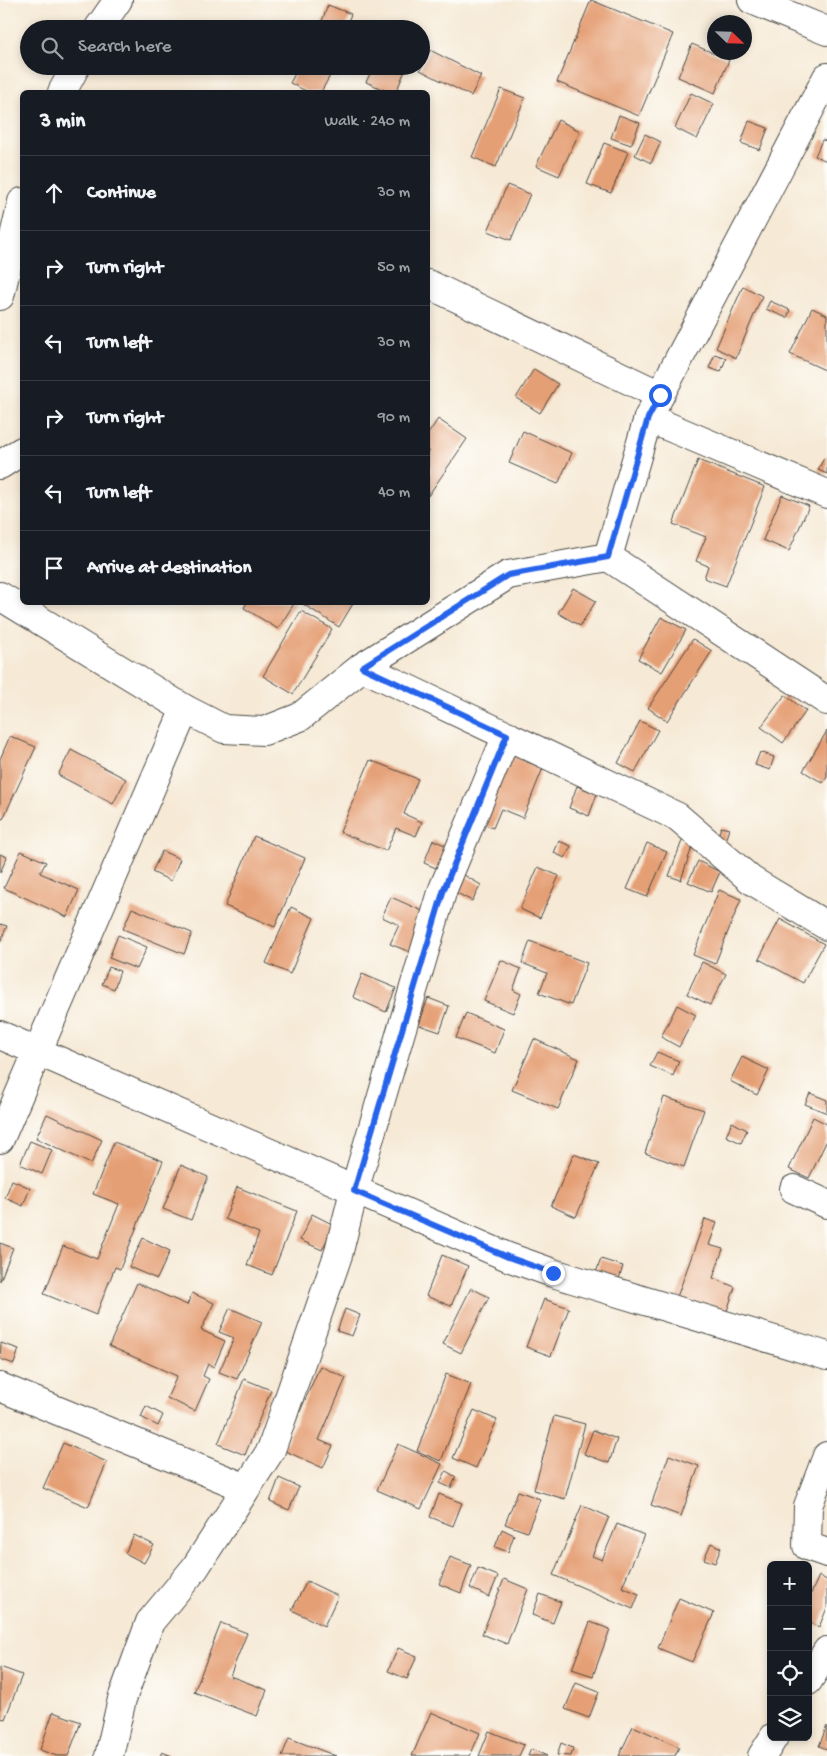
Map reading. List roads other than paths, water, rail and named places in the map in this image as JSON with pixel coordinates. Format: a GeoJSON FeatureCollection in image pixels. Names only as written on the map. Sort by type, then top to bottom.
{"type":"FeatureCollection","features":[{"type":"Feature","properties":{"kind":"street"},"geometry":{"type":"LineString","coordinates":[[104,20],[118,0]]}},
{"type":"Feature","properties":{"kind":"street"},"geometry":{"type":"LineString","coordinates":[[752,0],[827,31]]}},
{"type":"Feature","properties":{"kind":"street"},"geometry":{"type":"LineString","coordinates":[[63,90],[71,75]]}},
{"type":"Feature","properties":{"kind":"street"},"geometry":{"type":"LineString","coordinates":[[608,557],[654,407],[827,77]]}},
{"type":"Feature","properties":{"kind":"street"},"geometry":{"type":"LineString","coordinates":[[0,296],[20,211]]}},
{"type":"Feature","properties":{"kind":"street"},"geometry":{"type":"LineString","coordinates":[[430,285],[654,407],[827,494]]}},
{"type":"Feature","properties":{"kind":"street"},"geometry":{"type":"LineString","coordinates":[[0,464],[20,452]]}},
{"type":"Feature","properties":{"kind":"street"},"geometry":{"type":"LineString","coordinates":[[0,596],[185,709],[224,729],[264,731],[300,717],[362,667],[508,575],[608,557],[827,701]]}},
{"type":"Feature","properties":{"kind":"street"},"geometry":{"type":"LineString","coordinates":[[362,667],[678,817],[752,880],[827,926]]}},
{"type":"Feature","properties":{"kind":"street"},"geometry":{"type":"LineString","coordinates":[[0,1139],[185,709]]}},
{"type":"Feature","properties":{"kind":"street"},"geometry":{"type":"LineString","coordinates":[[109,1756],[122,1699],[150,1622],[195,1568],[271,1450],[338,1255],[354,1191],[444,889],[507,735]]}},
{"type":"Feature","properties":{"kind":"street"},"geometry":{"type":"LineString","coordinates":[[0,1035],[508,1257],[553,1273],[827,1356]]}},
{"type":"Feature","properties":{"kind":"street"},"geometry":{"type":"LineString","coordinates":[[794,1189],[827,1204]]}},
{"type":"Feature","properties":{"kind":"street"},"geometry":{"type":"LineString","coordinates":[[0,1387],[246,1488]]}},
{"type":"Feature","properties":{"kind":"street"},"geometry":{"type":"LineString","coordinates":[[827,1456],[808,1506],[807,1546],[827,1552]]}},
{"type":"Feature","properties":{"kind":"street"},"geometry":{"type":"LineString","coordinates":[[812,1675],[827,1651]]}},
{"type":"Feature","properties":{"kind":"street"},"geometry":{"type":"LineString","coordinates":[[762,1756],[771,1741]]}}]}
